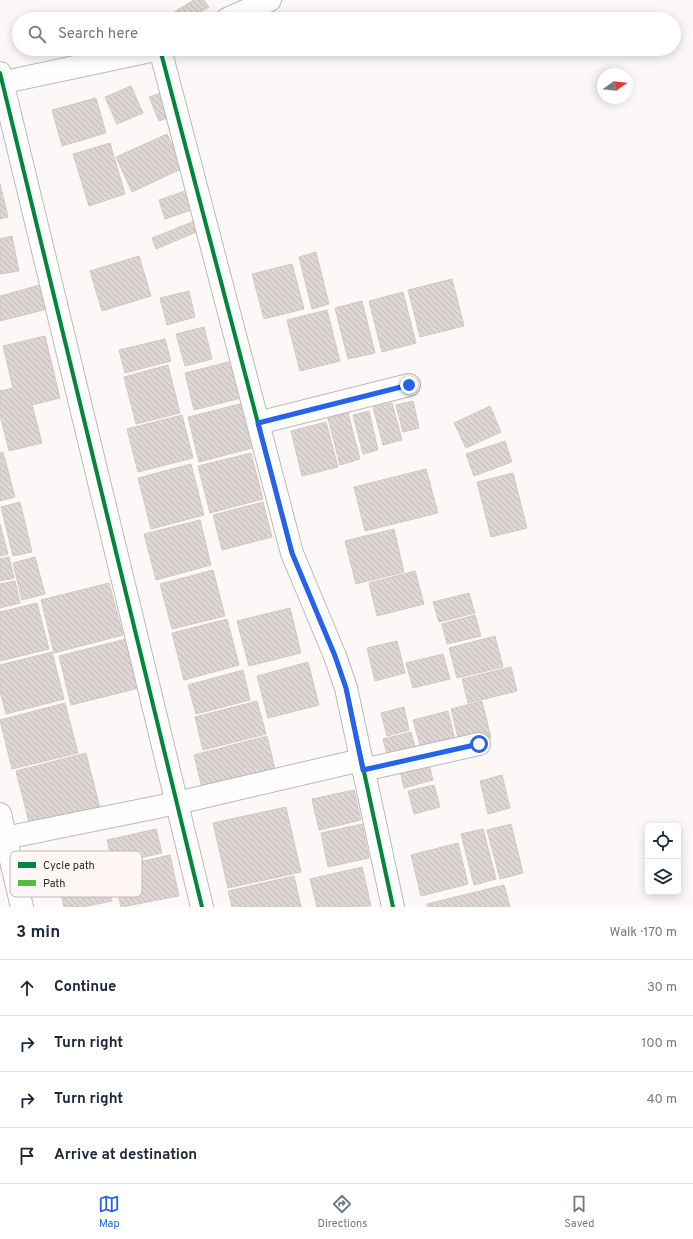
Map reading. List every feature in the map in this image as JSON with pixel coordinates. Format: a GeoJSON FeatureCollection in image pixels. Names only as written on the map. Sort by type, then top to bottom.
{"type":"FeatureCollection","features":[{"type":"Feature","properties":{"kind":"street"},"geometry":{"type":"LineString","coordinates":[[243,12],[270,0]]}},
{"type":"Feature","properties":{"kind":"street"},"geometry":{"type":"LineString","coordinates":[[124,56],[0,80],[202,907]]}},
{"type":"Feature","properties":{"kind":"street"},"geometry":{"type":"LineString","coordinates":[[162,56],[292,553],[335,656],[346,688],[393,907]]}},
{"type":"Feature","properties":{"kind":"street"},"geometry":{"type":"LineString","coordinates":[[258,423],[409,385]]}},
{"type":"Feature","properties":{"kind":"street"},"geometry":{"type":"LineString","coordinates":[[3,838],[362,765],[479,744]]}},
{"type":"Feature","properties":{"kind":"street"},"geometry":{"type":"LineString","coordinates":[[0,814],[3,838],[10,863]]}},
{"type":"Feature","properties":{"kind":"street"},"geometry":{"type":"LineString","coordinates":[[19,897],[22,907]]}},
{"type":"Feature","properties":{"kind":"building"},"geometry":{"type":"Polygon","coordinates":[[[194,0],[204,0],[209,7],[200,12],[174,12],[194,0]]]}},
{"type":"Feature","properties":{"kind":"building"},"geometry":{"type":"Polygon","coordinates":[[[131,86],[143,113],[117,124],[105,97],[131,86]]]}},
{"type":"Feature","properties":{"kind":"building"},"geometry":{"type":"Polygon","coordinates":[[[164,92],[173,116],[159,121],[149,97],[164,92]]]}},
{"type":"Feature","properties":{"kind":"building"},"geometry":{"type":"Polygon","coordinates":[[[96,98],[106,133],[62,146],[52,110],[96,98]]]}},
{"type":"Feature","properties":{"kind":"building"},"geometry":{"type":"Polygon","coordinates":[[[167,134],[183,168],[132,192],[116,157],[167,134]]]}},
{"type":"Feature","properties":{"kind":"building"},"geometry":{"type":"Polygon","coordinates":[[[110,143],[125,194],[89,206],[73,154],[110,143]]]}},
{"type":"Feature","properties":{"kind":"building"},"geometry":{"type":"Polygon","coordinates":[[[0,184],[8,217],[0,219],[0,184]]]}},
{"type":"Feature","properties":{"kind":"building"},"geometry":{"type":"Polygon","coordinates":[[[191,189],[197,208],[165,219],[159,200],[191,189]]]}},
{"type":"Feature","properties":{"kind":"building"},"geometry":{"type":"Polygon","coordinates":[[[195,221],[199,231],[156,249],[152,238],[195,221]]]}},
{"type":"Feature","properties":{"kind":"building"},"geometry":{"type":"Polygon","coordinates":[[[12,236],[19,271],[0,274],[0,239],[12,236]]]}},
{"type":"Feature","properties":{"kind":"building"},"geometry":{"type":"Polygon","coordinates":[[[316,252],[329,304],[312,309],[299,257],[316,252]]]}},
{"type":"Feature","properties":{"kind":"building"},"geometry":{"type":"Polygon","coordinates":[[[139,256],[151,296],[102,311],[90,271],[139,256]]]}},
{"type":"Feature","properties":{"kind":"building"},"geometry":{"type":"Polygon","coordinates":[[[292,264],[304,309],[264,319],[252,274],[292,264]]]}},
{"type":"Feature","properties":{"kind":"building"},"geometry":{"type":"Polygon","coordinates":[[[452,279],[464,326],[420,337],[408,290],[452,279]]]}},
{"type":"Feature","properties":{"kind":"building"},"geometry":{"type":"Polygon","coordinates":[[[40,285],[47,309],[0,321],[0,296],[40,285]]]}},
{"type":"Feature","properties":{"kind":"building"},"geometry":{"type":"Polygon","coordinates":[[[189,291],[195,317],[167,325],[160,298],[189,291]]]}},
{"type":"Feature","properties":{"kind":"building"},"geometry":{"type":"Polygon","coordinates":[[[403,292],[416,343],[382,352],[369,301],[403,292]]]}},
{"type":"Feature","properties":{"kind":"building"},"geometry":{"type":"Polygon","coordinates":[[[362,301],[375,353],[348,359],[335,308],[362,301]]]}},
{"type":"Feature","properties":{"kind":"building"},"geometry":{"type":"Polygon","coordinates":[[[327,310],[340,361],[300,371],[287,320],[327,310]]]}},
{"type":"Feature","properties":{"kind":"building"},"geometry":{"type":"Polygon","coordinates":[[[204,327],[212,359],[185,366],[176,334],[204,327]]]}},
{"type":"Feature","properties":{"kind":"building"},"geometry":{"type":"Polygon","coordinates":[[[45,336],[60,398],[32,405],[42,443],[9,451],[0,415],[0,391],[13,388],[3,346],[45,336]]]}},
{"type":"Feature","properties":{"kind":"building"},"geometry":{"type":"Polygon","coordinates":[[[165,339],[171,361],[125,373],[119,350],[165,339]]]}},
{"type":"Feature","properties":{"kind":"building"},"geometry":{"type":"Polygon","coordinates":[[[236,360],[245,397],[194,410],[185,373],[236,360]]]}},
{"type":"Feature","properties":{"kind":"building"},"geometry":{"type":"Polygon","coordinates":[[[168,365],[180,413],[136,424],[124,377],[168,365]]]}},
{"type":"Feature","properties":{"kind":"building"},"geometry":{"type":"Polygon","coordinates":[[[413,401],[419,428],[403,432],[396,405],[413,401]]]}},
{"type":"Feature","properties":{"kind":"building"},"geometry":{"type":"Polygon","coordinates":[[[244,403],[256,447],[199,462],[188,417],[244,403]]]}},
{"type":"Feature","properties":{"kind":"building"},"geometry":{"type":"Polygon","coordinates":[[[392,403],[402,440],[383,445],[373,407],[392,403]]]}},
{"type":"Feature","properties":{"kind":"building"},"geometry":{"type":"Polygon","coordinates":[[[490,406],[501,432],[466,448],[454,423],[490,406]]]}},
{"type":"Feature","properties":{"kind":"building"},"geometry":{"type":"Polygon","coordinates":[[[369,411],[378,450],[363,454],[353,415],[369,411]]]}},
{"type":"Feature","properties":{"kind":"building"},"geometry":{"type":"Polygon","coordinates":[[[348,413],[360,459],[340,465],[328,418],[348,413]]]}},
{"type":"Feature","properties":{"kind":"building"},"geometry":{"type":"Polygon","coordinates":[[[182,415],[193,458],[138,472],[127,429],[182,415]]]}},
{"type":"Feature","properties":{"kind":"building"},"geometry":{"type":"Polygon","coordinates":[[[326,422],[338,467],[302,476],[291,431],[326,422]]]}},
{"type":"Feature","properties":{"kind":"building"},"geometry":{"type":"Polygon","coordinates":[[[505,441],[512,462],[474,476],[466,454],[505,441]]]}},
{"type":"Feature","properties":{"kind":"building"},"geometry":{"type":"Polygon","coordinates":[[[3,452],[15,497],[0,501],[0,453],[3,452]]]}},
{"type":"Feature","properties":{"kind":"building"},"geometry":{"type":"Polygon","coordinates":[[[251,453],[263,499],[210,513],[198,466],[251,453]]]}},
{"type":"Feature","properties":{"kind":"building"},"geometry":{"type":"Polygon","coordinates":[[[191,464],[204,515],[151,529],[138,478],[191,464]]]}},
{"type":"Feature","properties":{"kind":"building"},"geometry":{"type":"Polygon","coordinates":[[[426,469],[438,513],[365,531],[354,487],[426,469]]]}},
{"type":"Feature","properties":{"kind":"building"},"geometry":{"type":"Polygon","coordinates":[[[513,473],[527,528],[491,537],[477,482],[513,473]]]}},
{"type":"Feature","properties":{"kind":"building"},"geometry":{"type":"Polygon","coordinates":[[[20,502],[32,552],[13,556],[1,507],[20,502]]]}},
{"type":"Feature","properties":{"kind":"building"},"geometry":{"type":"Polygon","coordinates":[[[263,502],[272,537],[222,550],[213,515],[263,502]]]}},
{"type":"Feature","properties":{"kind":"building"},"geometry":{"type":"Polygon","coordinates":[[[200,520],[211,565],[156,580],[144,534],[200,520]]]}},
{"type":"Feature","properties":{"kind":"building"},"geometry":{"type":"Polygon","coordinates":[[[0,524],[8,554],[0,556],[0,524]]]}},
{"type":"Feature","properties":{"kind":"building"},"geometry":{"type":"Polygon","coordinates":[[[394,529],[404,572],[356,584],[345,541],[394,529]]]}},
{"type":"Feature","properties":{"kind":"building"},"geometry":{"type":"Polygon","coordinates":[[[9,557],[14,578],[0,581],[0,559],[9,557]]]}},
{"type":"Feature","properties":{"kind":"building"},"geometry":{"type":"Polygon","coordinates":[[[35,557],[45,594],[22,600],[13,563],[35,557]]]}},
{"type":"Feature","properties":{"kind":"building"},"geometry":{"type":"Polygon","coordinates":[[[213,570],[225,616],[172,629],[160,584],[213,570]]]}},
{"type":"Feature","properties":{"kind":"building"},"geometry":{"type":"Polygon","coordinates":[[[415,571],[424,604],[377,616],[369,583],[415,571]]]}},
{"type":"Feature","properties":{"kind":"building"},"geometry":{"type":"Polygon","coordinates":[[[15,581],[20,603],[0,608],[0,584],[15,581]]]}},
{"type":"Feature","properties":{"kind":"building"},"geometry":{"type":"Polygon","coordinates":[[[109,583],[123,635],[54,653],[41,600],[109,583]]]}},
{"type":"Feature","properties":{"kind":"building"},"geometry":{"type":"Polygon","coordinates":[[[469,593],[475,613],[439,622],[433,602],[469,593]]]}},
{"type":"Feature","properties":{"kind":"building"},"geometry":{"type":"Polygon","coordinates":[[[37,603],[49,649],[0,661],[0,612],[37,603]]]}},
{"type":"Feature","properties":{"kind":"building"},"geometry":{"type":"Polygon","coordinates":[[[290,608],[301,653],[249,666],[237,621],[290,608]]]}},
{"type":"Feature","properties":{"kind":"building"},"geometry":{"type":"Polygon","coordinates":[[[475,615],[481,636],[447,644],[442,624],[475,615]]]}},
{"type":"Feature","properties":{"kind":"building"},"geometry":{"type":"Polygon","coordinates":[[[227,619],[239,665],[184,680],[172,633],[227,619]]]}},
{"type":"Feature","properties":{"kind":"building"},"geometry":{"type":"Polygon","coordinates":[[[495,636],[503,667],[457,678],[449,648],[495,636]]]}},
{"type":"Feature","properties":{"kind":"building"},"geometry":{"type":"Polygon","coordinates":[[[130,638],[143,687],[71,705],[59,656],[130,638]]]}},
{"type":"Feature","properties":{"kind":"building"},"geometry":{"type":"Polygon","coordinates":[[[397,641],[405,673],[375,681],[367,648],[397,641]]]}},
{"type":"Feature","properties":{"kind":"building"},"geometry":{"type":"Polygon","coordinates":[[[52,652],[64,699],[6,714],[0,691],[0,665],[52,652]]]}},
{"type":"Feature","properties":{"kind":"building"},"geometry":{"type":"Polygon","coordinates":[[[443,654],[450,679],[413,688],[406,663],[443,654]]]}},
{"type":"Feature","properties":{"kind":"building"},"geometry":{"type":"Polygon","coordinates":[[[308,662],[319,705],[268,718],[257,676],[308,662]]]}},
{"type":"Feature","properties":{"kind":"building"},"geometry":{"type":"Polygon","coordinates":[[[511,667],[517,691],[468,703],[462,679],[511,667]]]}},
{"type":"Feature","properties":{"kind":"building"},"geometry":{"type":"Polygon","coordinates":[[[243,670],[250,700],[196,714],[188,685],[243,670]]]}},
{"type":"Feature","properties":{"kind":"building"},"geometry":{"type":"Polygon","coordinates":[[[257,701],[266,734],[203,750],[195,717],[257,701]]]}},
{"type":"Feature","properties":{"kind":"building"},"geometry":{"type":"Polygon","coordinates":[[[482,701],[491,738],[460,746],[451,709],[482,701]]]}},
{"type":"Feature","properties":{"kind":"building"},"geometry":{"type":"Polygon","coordinates":[[[65,703],[78,753],[12,769],[0,720],[65,703]]]}},
{"type":"Feature","properties":{"kind":"building"},"geometry":{"type":"Polygon","coordinates":[[[404,707],[409,730],[387,736],[381,713],[404,707]]]}},
{"type":"Feature","properties":{"kind":"building"},"geometry":{"type":"Polygon","coordinates":[[[448,711],[455,740],[421,749],[413,720],[448,711]]]}},
{"type":"Feature","properties":{"kind":"building"},"geometry":{"type":"Polygon","coordinates":[[[411,732],[416,751],[388,759],[383,739],[411,732]]]}},
{"type":"Feature","properties":{"kind":"building"},"geometry":{"type":"Polygon","coordinates":[[[267,736],[275,769],[202,788],[194,755],[267,736]]]}},
{"type":"Feature","properties":{"kind":"building"},"geometry":{"type":"Polygon","coordinates":[[[86,753],[100,808],[30,826],[16,771],[86,753]]]}},
{"type":"Feature","properties":{"kind":"building"},"geometry":{"type":"Polygon","coordinates":[[[428,760],[433,780],[404,788],[399,767],[428,760]]]}},
{"type":"Feature","properties":{"kind":"building"},"geometry":{"type":"Polygon","coordinates":[[[502,775],[510,808],[488,814],[480,781],[502,775]]]}},
{"type":"Feature","properties":{"kind":"building"},"geometry":{"type":"Polygon","coordinates":[[[434,785],[440,807],[414,814],[408,791],[434,785]]]}},
{"type":"Feature","properties":{"kind":"building"},"geometry":{"type":"Polygon","coordinates":[[[354,790],[361,820],[319,830],[312,799],[354,790]]]}},
{"type":"Feature","properties":{"kind":"building"},"geometry":{"type":"Polygon","coordinates":[[[286,807],[301,872],[228,888],[213,823],[286,807]]]}},
{"type":"Feature","properties":{"kind":"building"},"geometry":{"type":"Polygon","coordinates":[[[362,824],[369,858],[328,867],[321,833],[362,824]]]}},
{"type":"Feature","properties":{"kind":"building"},"geometry":{"type":"Polygon","coordinates":[[[511,824],[523,873],[500,879],[487,830],[511,824]]]}},
{"type":"Feature","properties":{"kind":"building"},"geometry":{"type":"Polygon","coordinates":[[[156,829],[162,853],[142,857],[142,851],[110,851],[107,840],[156,829]]]}},
{"type":"Feature","properties":{"kind":"building"},"geometry":{"type":"Polygon","coordinates":[[[483,829],[496,879],[474,885],[461,834],[483,829]]]}},
{"type":"Feature","properties":{"kind":"building"},"geometry":{"type":"Polygon","coordinates":[[[458,843],[468,884],[421,896],[411,855],[458,843]]]}},
{"type":"Feature","properties":{"kind":"building"},"geometry":{"type":"Polygon","coordinates":[[[170,855],[179,896],[121,907],[119,897],[142,897],[142,861],[170,855]]]}},
{"type":"Feature","properties":{"kind":"building"},"geometry":{"type":"Polygon","coordinates":[[[362,867],[371,906],[317,907],[310,879],[362,867]]]}},
{"type":"Feature","properties":{"kind":"building"},"geometry":{"type":"Polygon","coordinates":[[[294,876],[301,907],[232,907],[228,891],[294,876]]]}},
{"type":"Feature","properties":{"kind":"building"},"geometry":{"type":"Polygon","coordinates":[[[504,885],[510,907],[428,907],[427,904],[504,885]]]}},
{"type":"Feature","properties":{"kind":"building"},"geometry":{"type":"Polygon","coordinates":[[[62,897],[111,897],[112,901],[83,907],[64,907],[62,897]]]}},
{"type":"Feature","properties":{"kind":"marked path"},"geometry":{"type":"LineString","coordinates":[[363,770],[479,744]]}},
{"type":"Feature","properties":{"kind":"cycle path"},"geometry":{"type":"LineString","coordinates":[[162,56],[292,553],[335,656],[346,688],[393,907]]}},
{"type":"Feature","properties":{"kind":"cycle path"},"geometry":{"type":"LineString","coordinates":[[0,73],[202,907]]}},
{"type":"Feature","properties":{"kind":"route"},"geometry":{"type":"LineString","coordinates":[[409,385],[258,423],[292,553],[335,656],[346,688],[363,770],[479,744]]}}]}
